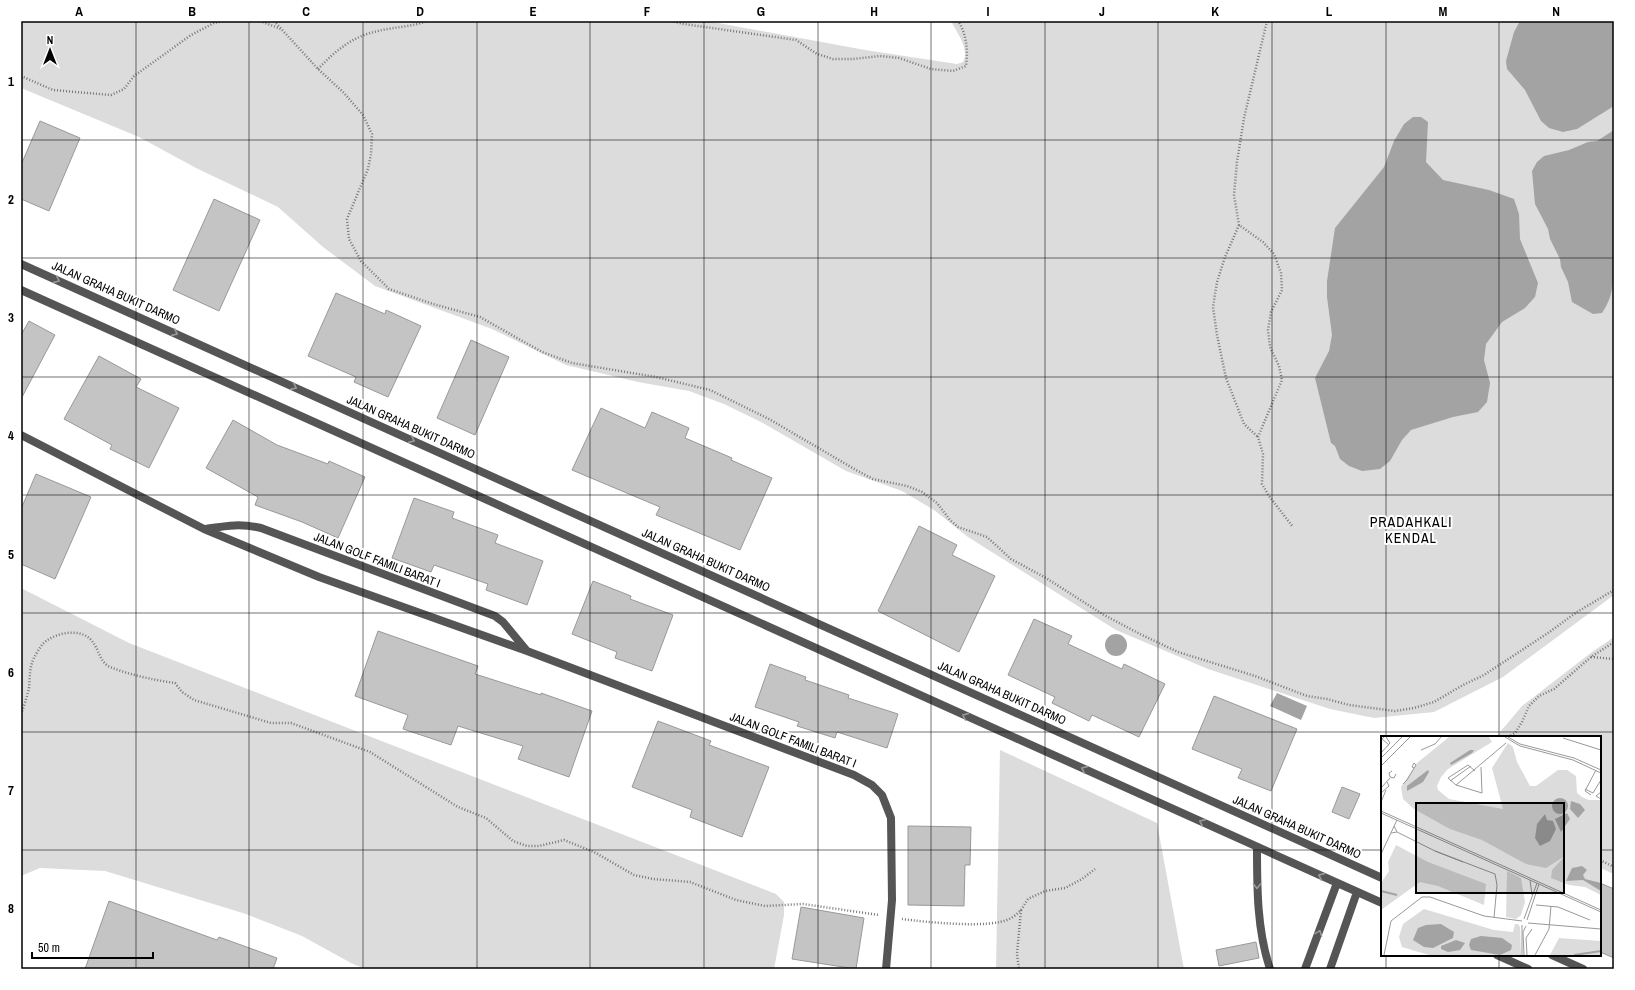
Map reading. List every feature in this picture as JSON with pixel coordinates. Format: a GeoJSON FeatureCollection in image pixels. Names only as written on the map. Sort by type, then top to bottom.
{"type":"FeatureCollection","features":[{"type":"Feature","properties":{"kind":"street","name":"JALAN GRAHA BUKIT DARMO"},"geometry":{"type":"LineString","coordinates":[[21,264],[1381,878]]}},
{"type":"Feature","properties":{"kind":"street"},"geometry":{"type":"LineString","coordinates":[[21,290],[1381,903]]}},
{"type":"Feature","properties":{"kind":"street","name":"JALAN GOLF FAMILI BARAT I"},"geometry":{"type":"LineString","coordinates":[[21,435],[204,529],[320,577],[527,651],[854,775],[872,785],[882,795],[891,818],[892,917],[886,969]]}},
{"type":"Feature","properties":{"kind":"street","name":"JALAN GOLF FAMILI BARAT I"},"geometry":{"type":"LineString","coordinates":[[204,529],[232,525],[246,525],[260,528],[500,619],[527,651]]}},
{"type":"Feature","properties":{"kind":"street"},"geometry":{"type":"LineString","coordinates":[[1257,847],[1257,898],[1266,957],[1270,969]]}},
{"type":"Feature","properties":{"kind":"street"},"geometry":{"type":"LineString","coordinates":[[1305,969],[1337,883]]}},
{"type":"Feature","properties":{"kind":"street"},"geometry":{"type":"LineString","coordinates":[[1330,969],[1358,892]]}},
{"type":"Feature","properties":{"kind":"street"},"geometry":{"type":"LineString","coordinates":[[1499,956],[1528,969]]}},
{"type":"Feature","properties":{"kind":"street"},"geometry":{"type":"LineString","coordinates":[[1554,956],[1583,969]]}},
{"type":"Feature","properties":{"kind":"path"},"geometry":{"type":"LineString","coordinates":[[21,76],[53,90],[111,95],[124,89],[134,76],[191,35],[214,23],[224,21]]}},
{"type":"Feature","properties":{"kind":"path"},"geometry":{"type":"LineString","coordinates":[[260,21],[283,30]]}},
{"type":"Feature","properties":{"kind":"path"},"geometry":{"type":"LineString","coordinates":[[274,21],[318,69],[354,104],[363,115],[372,134],[371,154],[368,169],[346,219],[349,239],[361,261],[389,288],[432,304],[480,317],[542,352],[572,363],[656,377],[710,390],[769,419],[873,479],[907,486],[922,492],[937,503],[950,520],[958,527],[987,537],[1011,559],[1046,578],[1104,615],[1178,652],[1255,676],[1307,696],[1327,699],[1349,705],[1395,711],[1414,708],[1434,702],[1484,675],[1577,612],[1614,590]]}},
{"type":"Feature","properties":{"kind":"path"},"geometry":{"type":"LineString","coordinates":[[318,69],[335,51],[350,41],[376,31],[427,21]]}},
{"type":"Feature","properties":{"kind":"path"},"geometry":{"type":"LineString","coordinates":[[671,21],[796,40],[817,54],[833,59],[853,59],[880,56],[899,58],[931,69],[953,71],[966,66],[968,53],[961,26],[958,21]]}},
{"type":"Feature","properties":{"kind":"path"},"geometry":{"type":"LineString","coordinates":[[1267,21],[1244,118],[1237,162],[1234,195],[1239,226],[1225,257],[1217,282],[1213,306],[1216,336],[1226,378],[1244,424],[1258,438],[1263,454],[1262,484],[1269,496],[1293,527]]}},
{"type":"Feature","properties":{"kind":"path"},"geometry":{"type":"LineString","coordinates":[[1239,226],[1263,242],[1274,254],[1281,273],[1282,290],[1271,312],[1268,330],[1270,347],[1279,366],[1282,380],[1258,438]]}},
{"type":"Feature","properties":{"kind":"path"},"geometry":{"type":"LineString","coordinates":[[21,714],[29,687],[30,670],[42,645],[57,636],[72,633],[83,634],[91,640],[100,658],[109,666],[161,681],[175,683],[182,692],[194,700],[271,723],[291,723],[370,752],[458,807],[486,818],[500,832],[513,841],[527,846],[539,846],[564,840],[594,852],[634,875],[653,879],[690,882],[736,900],[765,906],[803,904],[930,922],[986,924],[1009,920],[1022,910]]}},
{"type":"Feature","properties":{"kind":"path"},"geometry":{"type":"LineString","coordinates":[[1510,736],[1515,733],[1529,706],[1539,696],[1554,689],[1591,657],[1614,642]]}},
{"type":"Feature","properties":{"kind":"path"},"geometry":{"type":"LineString","coordinates":[[1591,657],[1614,659]]}},
{"type":"Feature","properties":{"kind":"path"},"geometry":{"type":"LineString","coordinates":[[1601,860],[1614,867]]}},
{"type":"Feature","properties":{"kind":"path"},"geometry":{"type":"LineString","coordinates":[[1019,969],[1017,954],[1022,910],[1028,899],[1045,891],[1065,888],[1082,879],[1095,869]]}},
{"type":"Feature","properties":{"kind":"shaded area"},"geometry":{"type":"Polygon","coordinates":[[[21,21],[707,21],[865,50],[957,64],[963,62],[965,52],[962,41],[951,21],[1614,21],[1614,595],[1503,677],[1434,712],[1374,718],[1330,709],[1208,669],[1116,630],[968,537],[934,510],[902,491],[846,471],[761,422],[724,404],[689,391],[638,382],[566,365],[492,329],[375,286],[323,247],[278,207],[196,168],[139,137],[21,88],[21,21]]]}},
{"type":"Feature","properties":{"kind":"shaded area"},"geometry":{"type":"Polygon","coordinates":[[[1520,21],[1614,21],[1614,106],[1577,129],[1563,132],[1549,128],[1541,121],[1525,90],[1507,69],[1506,61],[1514,32],[1520,21]]]}},
{"type":"Feature","properties":{"kind":"shaded area"},"geometry":{"type":"Polygon","coordinates":[[[1413,117],[1421,117],[1428,122],[1426,162],[1443,180],[1489,190],[1514,199],[1519,214],[1520,239],[1538,283],[1535,297],[1525,308],[1502,322],[1486,344],[1484,360],[1490,383],[1487,402],[1478,412],[1453,417],[1411,430],[1402,440],[1390,461],[1380,469],[1362,471],[1349,466],[1340,459],[1335,446],[1331,443],[1315,378],[1329,351],[1332,335],[1327,297],[1327,281],[1335,228],[1384,167],[1394,141],[1404,124],[1413,117]]]}},
{"type":"Feature","properties":{"kind":"shaded area"},"geometry":{"type":"Polygon","coordinates":[[[1614,130],[1614,273],[1608,303],[1602,313],[1593,314],[1572,302],[1568,282],[1561,267],[1560,259],[1550,239],[1548,229],[1535,204],[1532,171],[1537,162],[1544,156],[1569,150],[1588,142],[1597,141],[1614,130]]]}},
{"type":"Feature","properties":{"kind":"shaded area"},"geometry":{"type":"Polygon","coordinates":[[[21,588],[129,643],[776,894],[784,902],[784,915],[774,969],[365,969],[302,936],[246,914],[105,871],[40,868],[21,876],[21,588]]]}},
{"type":"Feature","properties":{"kind":"shaded area"},"geometry":{"type":"Polygon","coordinates":[[[1116,634],[1124,637],[1127,645],[1124,653],[1116,656],[1108,653],[1105,645],[1108,637],[1116,634]]]}},
{"type":"Feature","properties":{"kind":"shaded area"},"geometry":{"type":"Polygon","coordinates":[[[1614,637],[1614,874],[1601,868],[1601,736],[1497,736],[1522,706],[1592,652],[1614,637]]]}},
{"type":"Feature","properties":{"kind":"shaded area"},"geometry":{"type":"Polygon","coordinates":[[[1277,693],[1307,706],[1301,720],[1270,706],[1277,693]]]}},
{"type":"Feature","properties":{"kind":"shaded area"},"geometry":{"type":"Polygon","coordinates":[[[1000,750],[1157,823],[1184,969],[996,969],[1000,750]]]}},
{"type":"Feature","properties":{"kind":"building"},"geometry":{"type":"Polygon","coordinates":[[[40,121],[80,138],[49,211],[21,199],[21,165],[40,121]]]}},
{"type":"Feature","properties":{"kind":"building"},"geometry":{"type":"Polygon","coordinates":[[[214,199],[260,220],[219,311],[173,290],[214,199]]]}},
{"type":"Feature","properties":{"kind":"building"},"geometry":{"type":"Polygon","coordinates":[[[336,293],[385,314],[386,310],[421,326],[388,397],[354,382],[356,377],[308,356],[336,293]]]}},
{"type":"Feature","properties":{"kind":"building"},"geometry":{"type":"Polygon","coordinates":[[[29,321],[55,335],[21,399],[21,335],[29,321]]]}},
{"type":"Feature","properties":{"kind":"building"},"geometry":{"type":"Polygon","coordinates":[[[471,340],[509,357],[475,435],[437,418],[471,340]]]}},
{"type":"Feature","properties":{"kind":"building"},"geometry":{"type":"Polygon","coordinates":[[[99,356],[141,379],[136,387],[179,408],[149,468],[110,449],[112,445],[64,419],[99,356]]]}},
{"type":"Feature","properties":{"kind":"building"},"geometry":{"type":"Polygon","coordinates":[[[601,408],[645,428],[652,412],[689,428],[685,438],[732,458],[731,460],[772,478],[740,550],[656,515],[660,507],[572,470],[601,408]]]}},
{"type":"Feature","properties":{"kind":"building"},"geometry":{"type":"Polygon","coordinates":[[[233,420],[277,445],[328,464],[329,461],[365,477],[338,538],[302,522],[255,505],[258,497],[206,468],[233,420]]]}},
{"type":"Feature","properties":{"kind":"building"},"geometry":{"type":"Polygon","coordinates":[[[36,474],[91,497],[55,579],[21,564],[21,509],[36,474]]]}},
{"type":"Feature","properties":{"kind":"building"},"geometry":{"type":"Polygon","coordinates":[[[414,498],[454,512],[452,518],[498,535],[495,543],[543,561],[527,605],[486,590],[488,584],[434,565],[431,572],[392,558],[414,498]]]}},
{"type":"Feature","properties":{"kind":"building"},"geometry":{"type":"Polygon","coordinates":[[[919,526],[957,545],[952,555],[995,576],[959,652],[878,611],[919,526]]]}},
{"type":"Feature","properties":{"kind":"building"},"geometry":{"type":"Polygon","coordinates":[[[593,581],[631,596],[630,599],[673,615],[652,671],[615,658],[617,652],[572,634],[593,581]]]}},
{"type":"Feature","properties":{"kind":"building"},"geometry":{"type":"Polygon","coordinates":[[[1034,619],[1072,636],[1068,644],[1122,669],[1124,664],[1165,684],[1139,737],[1092,715],[1089,721],[1052,703],[1055,697],[1008,675],[1034,619]]]}},
{"type":"Feature","properties":{"kind":"building"},"geometry":{"type":"Polygon","coordinates":[[[378,631],[478,666],[475,674],[541,695],[541,693],[592,711],[569,777],[518,759],[523,746],[458,726],[451,745],[403,729],[408,715],[355,696],[378,631]]]}},
{"type":"Feature","properties":{"kind":"building"},"geometry":{"type":"Polygon","coordinates":[[[770,664],[806,677],[805,680],[849,695],[848,698],[898,714],[887,748],[837,732],[835,738],[797,726],[799,722],[755,707],[770,664]]]}},
{"type":"Feature","properties":{"kind":"building"},"geometry":{"type":"Polygon","coordinates":[[[1214,696],[1297,729],[1271,791],[1238,778],[1242,769],[1192,749],[1214,696]]]}},
{"type":"Feature","properties":{"kind":"building"},"geometry":{"type":"Polygon","coordinates":[[[658,721],[711,741],[709,745],[769,767],[742,837],[690,817],[692,810],[632,787],[658,721]]]}},
{"type":"Feature","properties":{"kind":"building"},"geometry":{"type":"Polygon","coordinates":[[[1342,787],[1360,794],[1349,819],[1332,812],[1342,787]]]}},
{"type":"Feature","properties":{"kind":"building"},"geometry":{"type":"Polygon","coordinates":[[[908,826],[971,827],[970,865],[965,865],[964,906],[908,905],[908,826]]]}},
{"type":"Feature","properties":{"kind":"building"},"geometry":{"type":"Polygon","coordinates":[[[1601,883],[1614,889],[1614,958],[1601,952],[1601,883]]]}},
{"type":"Feature","properties":{"kind":"building"},"geometry":{"type":"Polygon","coordinates":[[[109,901],[217,940],[219,937],[277,958],[273,969],[85,969],[109,901]]]}},
{"type":"Feature","properties":{"kind":"building"},"geometry":{"type":"Polygon","coordinates":[[[801,907],[864,918],[856,969],[792,959],[801,907]]]}},
{"type":"Feature","properties":{"kind":"building"},"geometry":{"type":"Polygon","coordinates":[[[1256,942],[1259,958],[1219,966],[1216,950],[1256,942]]]}},
{"type":"Feature","properties":{"kind":"district","name":"PRADAHKALI KENDAL"},"geometry":{"type":"Point","coordinates":[1411,530]}}]}
